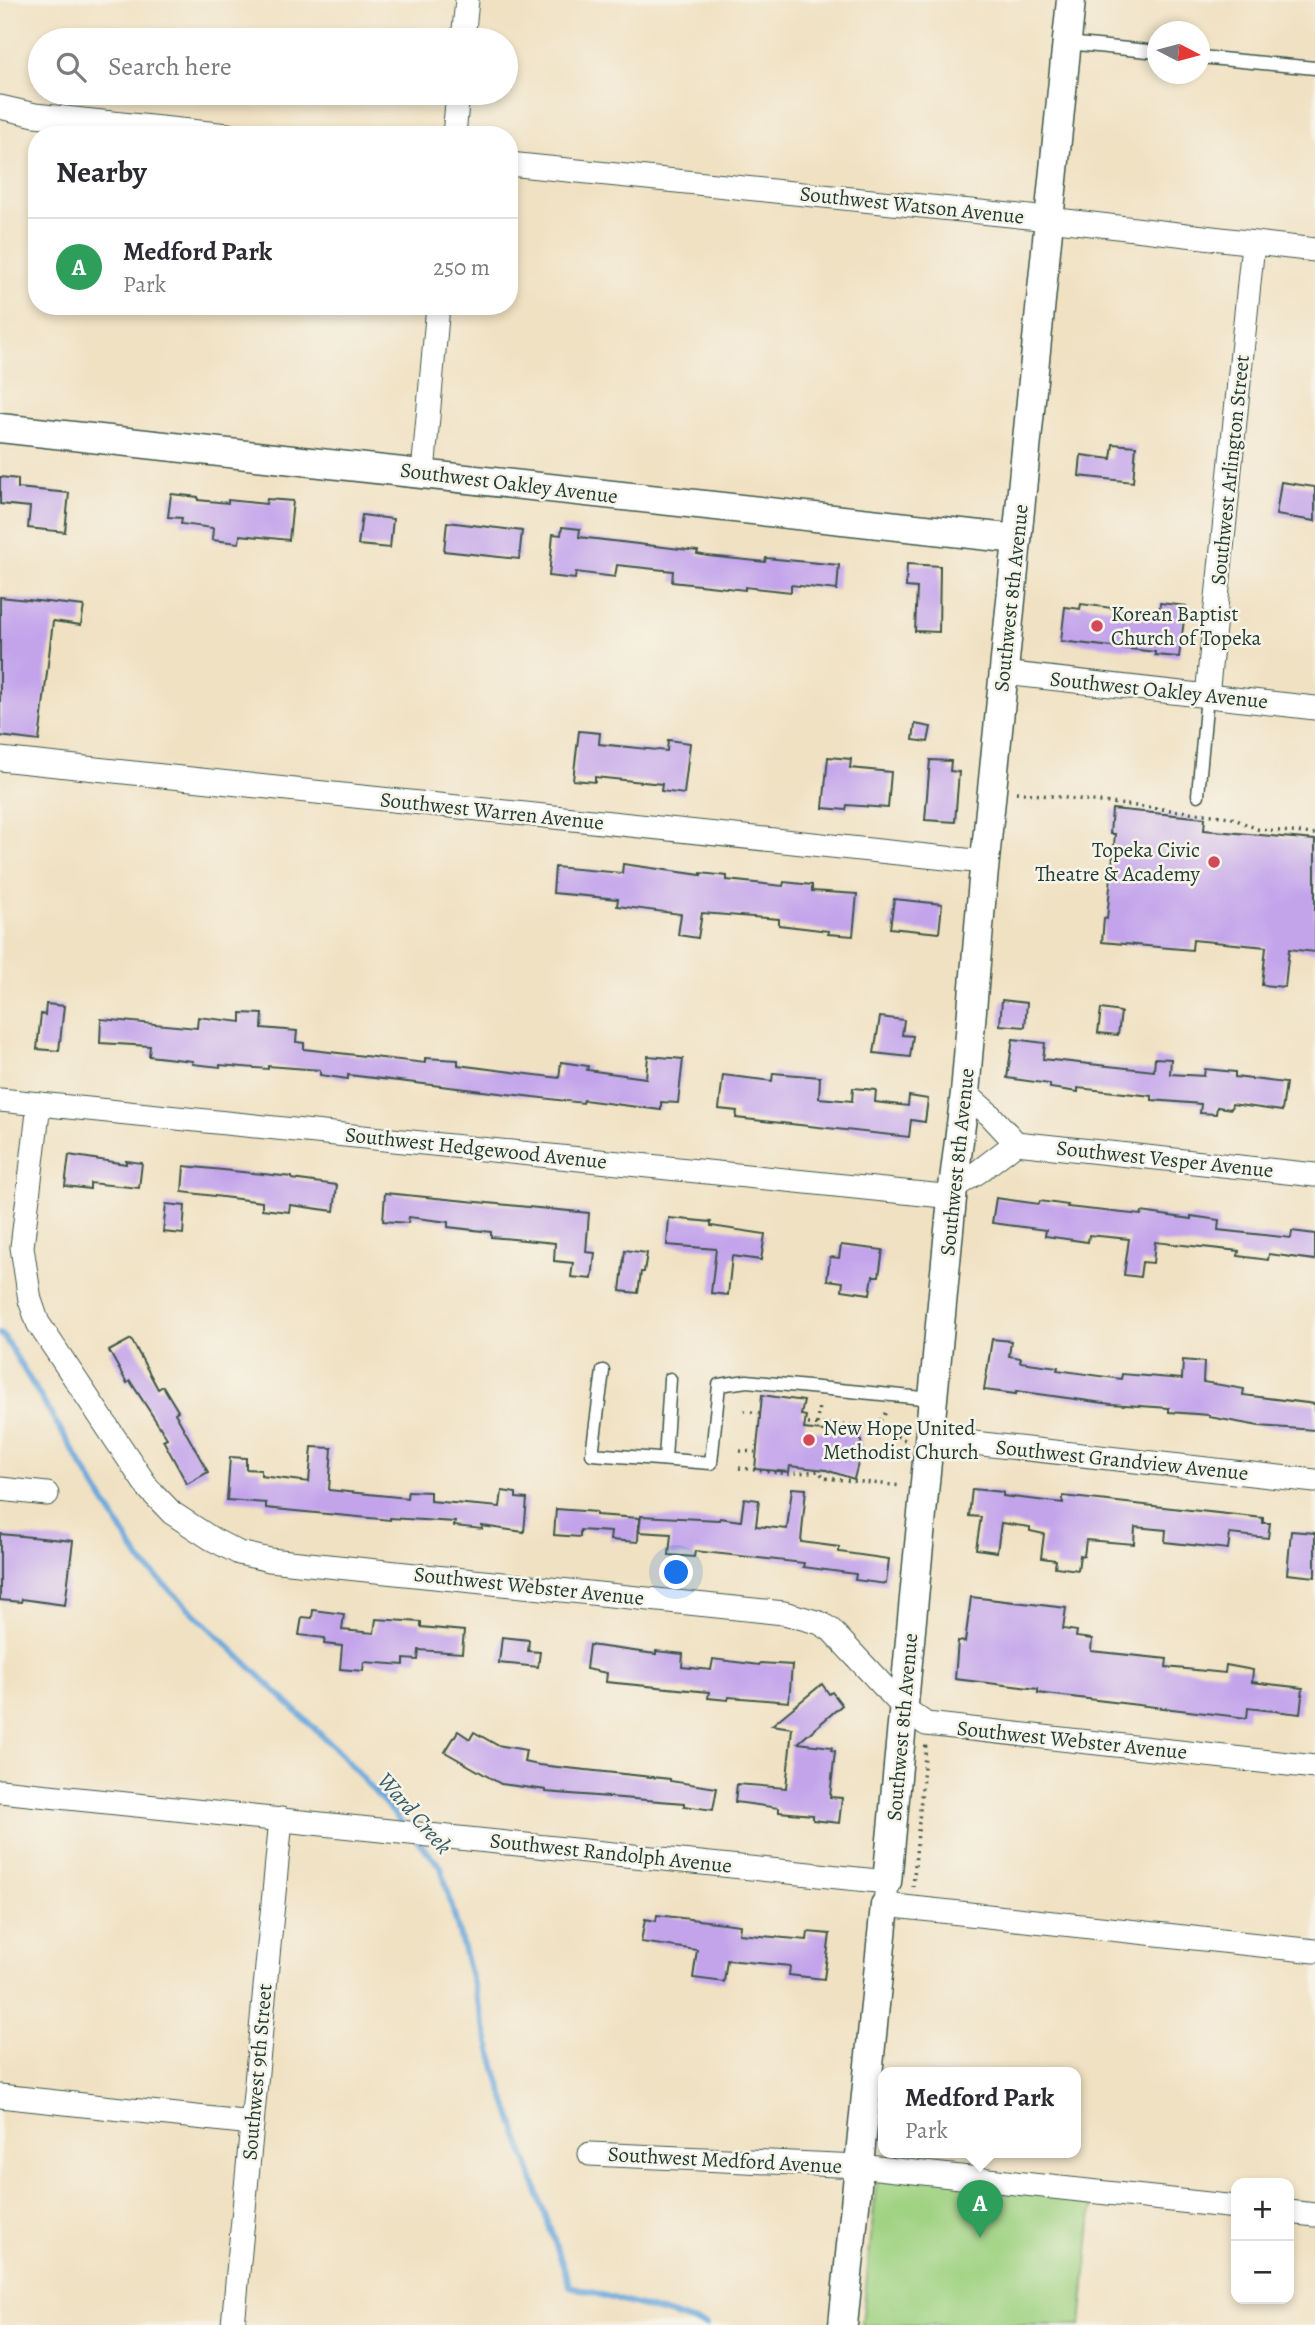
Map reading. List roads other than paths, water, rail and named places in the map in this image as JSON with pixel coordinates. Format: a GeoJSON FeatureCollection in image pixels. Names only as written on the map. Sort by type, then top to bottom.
{"type":"FeatureCollection","features":[{"type":"Feature","properties":{"kind":"street"},"geometry":{"type":"LineString","coordinates":[[464,28],[467,0]]}},
{"type":"Feature","properties":{"kind":"street","name":"Southwest 8th Avenue"},"geometry":{"type":"LineString","coordinates":[[844,2311],[859,2166],[895,1892],[921,1441],[933,1399],[965,1093],[985,862],[1071,0]]}},
{"type":"Feature","properties":{"kind":"street"},"geometry":{"type":"LineString","coordinates":[[455,126],[457,105]]}},
{"type":"Feature","properties":{"kind":"street"},"geometry":{"type":"LineString","coordinates":[[0,107],[36,115],[142,126]]}},
{"type":"Feature","properties":{"kind":"street","name":"Southwest Watson Avenue"},"geometry":{"type":"LineString","coordinates":[[518,165],[1049,219],[1315,250]]}},
{"type":"Feature","properties":{"kind":"street","name":"Southwest Arlington Street"},"geometry":{"type":"LineString","coordinates":[[1208,696],[1253,243]]}},
{"type":"Feature","properties":{"kind":"street"},"geometry":{"type":"LineString","coordinates":[[422,473],[437,315]]}},
{"type":"Feature","properties":{"kind":"street","name":"Southwest Oakley Avenue"},"geometry":{"type":"LineString","coordinates":[[0,428],[1017,539]]}},
{"type":"Feature","properties":{"kind":"street","name":"Southwest Oakley Avenue"},"geometry":{"type":"LineString","coordinates":[[1004,673],[1315,708]]}},
{"type":"Feature","properties":{"kind":"street","name":"Southwest Warren Avenue"},"geometry":{"type":"LineString","coordinates":[[0,759],[985,862]]}},
{"type":"Feature","properties":{"kind":"street"},"geometry":{"type":"LineString","coordinates":[[953,1193],[1016,1143],[965,1093]]}},
{"type":"Feature","properties":{"kind":"street","name":"Southwest Hedgewood Avenue"},"geometry":{"type":"LineString","coordinates":[[0,1100],[953,1193]]}},
{"type":"Feature","properties":{"kind":"street","name":"Southwest Webster Avenue"},"geometry":{"type":"LineString","coordinates":[[39,1104],[22,1247],[30,1300],[38,1323],[148,1488],[172,1513],[212,1539],[239,1553],[270,1560],[784,1613],[807,1618],[831,1630],[904,1708],[926,1724],[1315,1767]]}},
{"type":"Feature","properties":{"kind":"street","name":"Southwest Vesper Avenue"},"geometry":{"type":"LineString","coordinates":[[1016,1143],[1315,1175]]}},
{"type":"Feature","properties":{"kind":"street","name":"Southwest Grandview Avenue"},"geometry":{"type":"LineString","coordinates":[[921,1441],[1315,1481]]}},
{"type":"Feature","properties":{"kind":"street"},"geometry":{"type":"LineString","coordinates":[[0,1489],[47,1494]]}},
{"type":"Feature","properties":{"kind":"street","name":"Southwest Randolph Avenue"},"geometry":{"type":"LineString","coordinates":[[0,1790],[466,1837],[895,1892],[1315,1951]]}},
{"type":"Feature","properties":{"kind":"street","name":"Southwest 9th Street"},"geometry":{"type":"LineString","coordinates":[[233,2325],[281,1819]]}},
{"type":"Feature","properties":{"kind":"street"},"geometry":{"type":"LineString","coordinates":[[0,2096],[252,2123]]}},
{"type":"Feature","properties":{"kind":"street","name":"Southwest Medford Avenue"},"geometry":{"type":"LineString","coordinates":[[590,2154],[859,2166],[1231,2206]]}},
{"type":"Feature","properties":{"kind":"street"},"geometry":{"type":"LineString","coordinates":[[1294,2213],[1315,2215]]}},
{"type":"Feature","properties":{"kind":"lane"},"geometry":{"type":"LineString","coordinates":[[1067,43],[1147,51]]}},
{"type":"Feature","properties":{"kind":"lane"},"geometry":{"type":"LineString","coordinates":[[1210,58],[1315,68]]}},
{"type":"Feature","properties":{"kind":"lane"},"geometry":{"type":"LineString","coordinates":[[1198,795],[1208,696]]}},
{"type":"Feature","properties":{"kind":"lane"},"geometry":{"type":"LineString","coordinates":[[603,1371],[592,1454],[712,1463],[719,1385],[747,1381],[933,1399]]}},
{"type":"Feature","properties":{"kind":"lane"},"geometry":{"type":"LineString","coordinates":[[665,1460],[670,1379]]}},
{"type":"Feature","properties":{"kind":"waterway","name":"Ward Creek"},"geometry":{"type":"LineString","coordinates":[[0,1334],[141,1562],[340,1753],[405,1826]]}},
{"type":"Feature","properties":{"kind":"waterway","name":"Ward Creek"},"geometry":{"type":"LineString","coordinates":[[417,1840],[441,1867],[501,2087],[570,2286],[706,2325]]}},
{"type":"Feature","properties":{"kind":"place","name":"Korean Baptist Church of Topeka"},"geometry":{"type":"Point","coordinates":[1097,626]}},
{"type":"Feature","properties":{"kind":"place","name":"Topeka Civic Theatre & Academy"},"geometry":{"type":"Point","coordinates":[1214,862]}},
{"type":"Feature","properties":{"kind":"place","name":"New Hope United Methodist Church"},"geometry":{"type":"Point","coordinates":[809,1440]}},
{"type":"Feature","properties":{"kind":"place","name":"Medford Park"},"geometry":{"type":"Point","coordinates":[980,2238]}}]}
